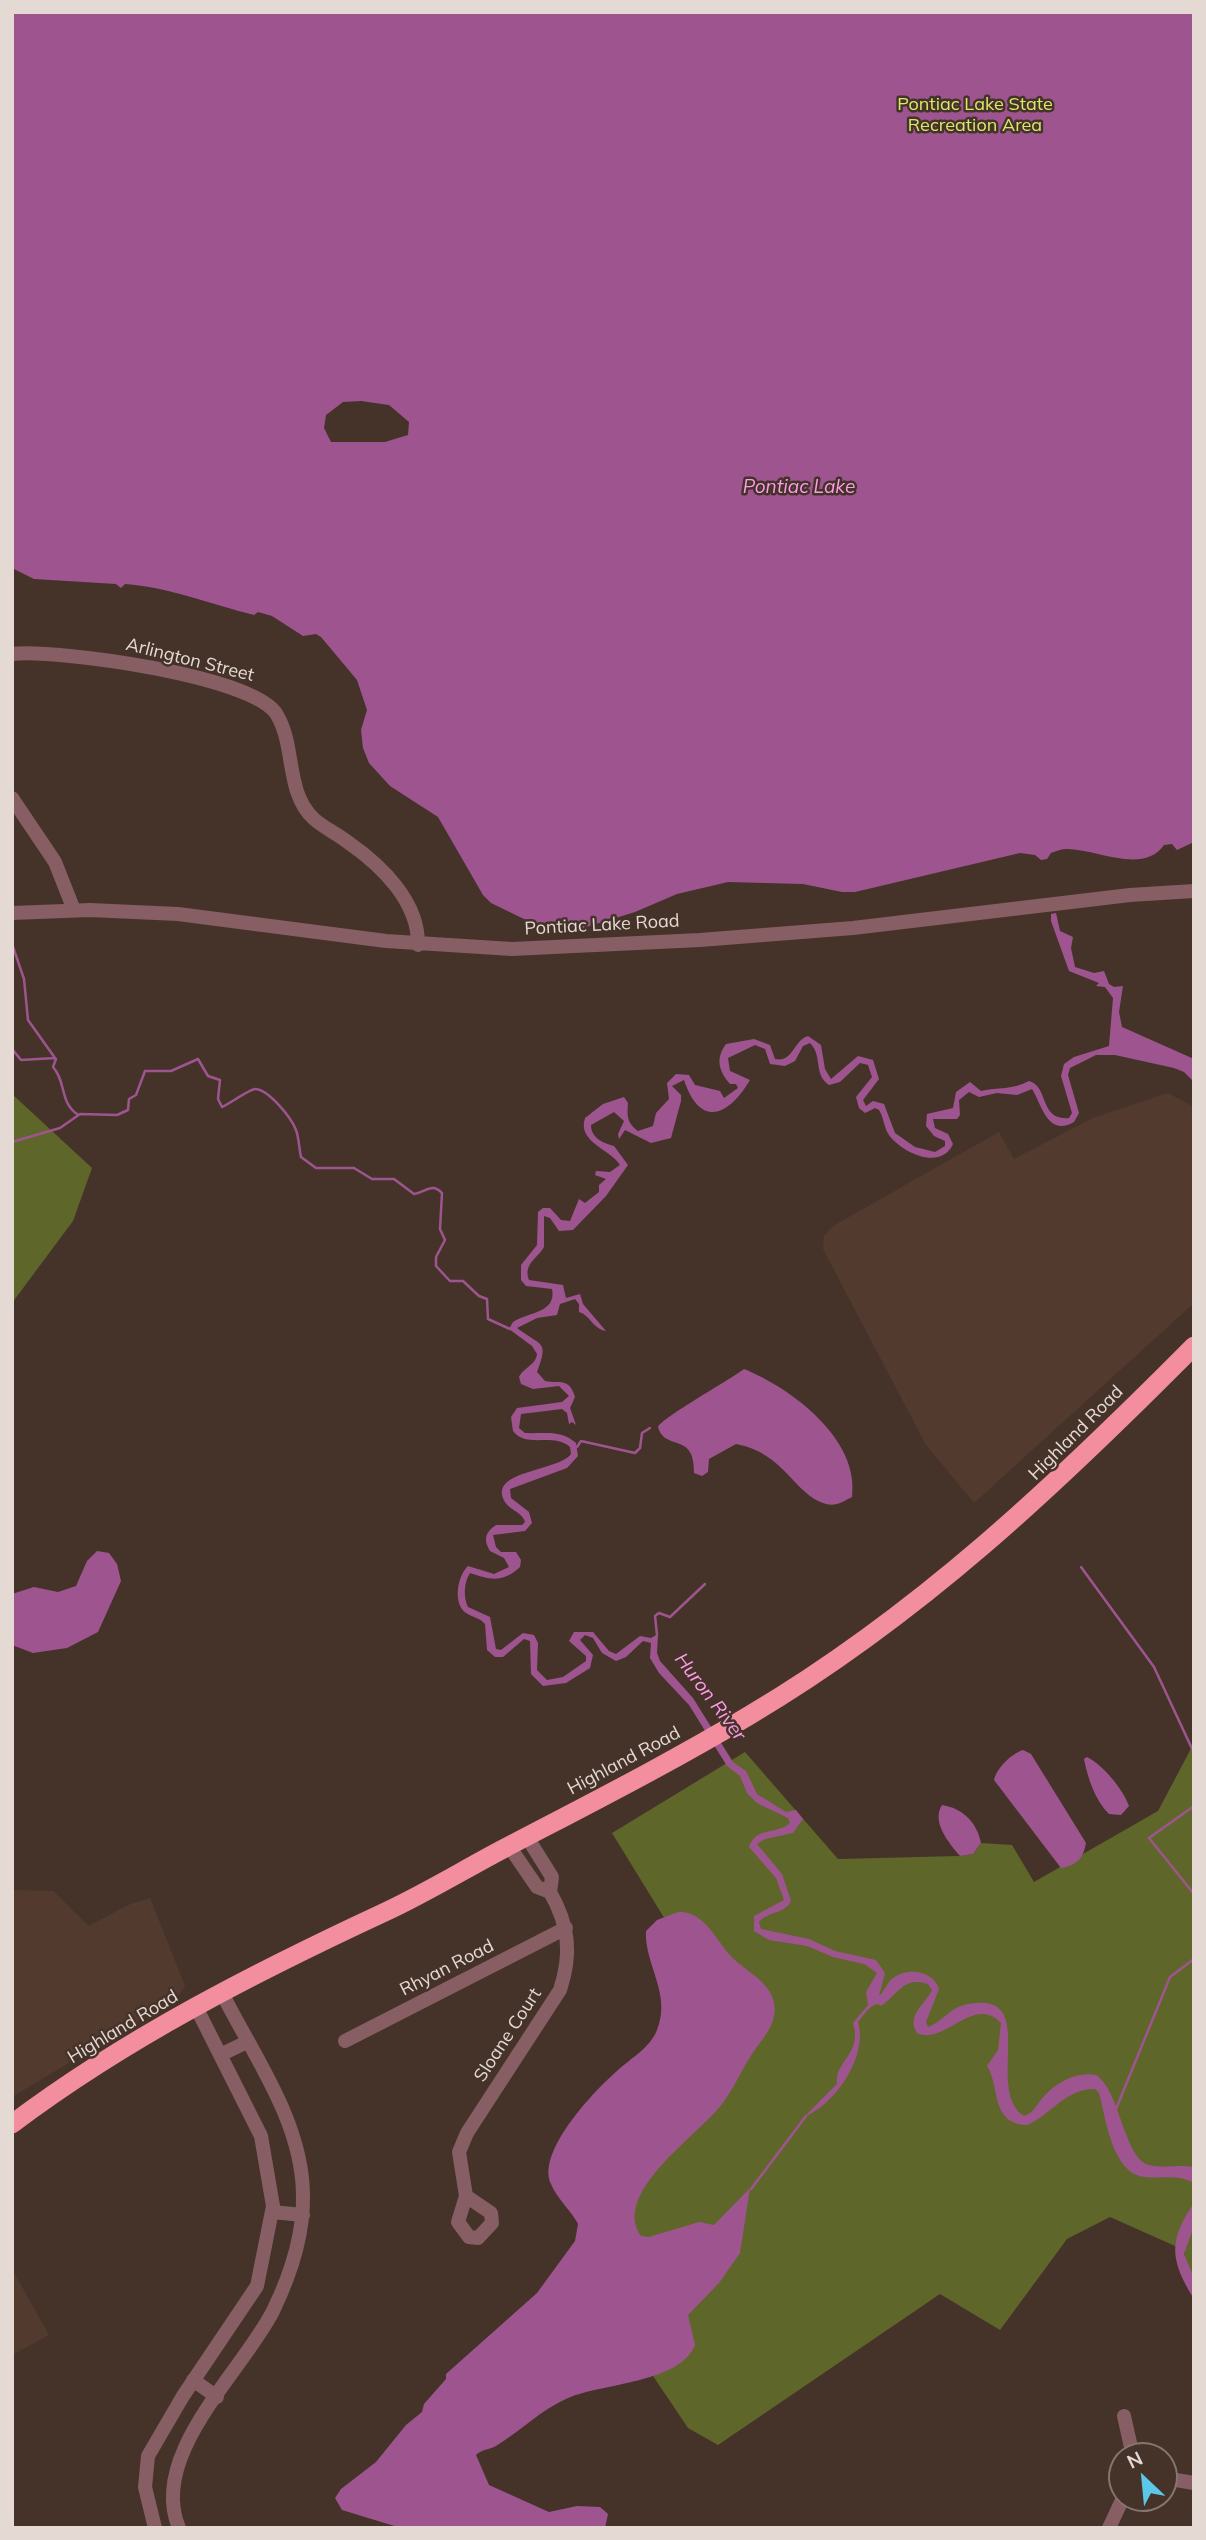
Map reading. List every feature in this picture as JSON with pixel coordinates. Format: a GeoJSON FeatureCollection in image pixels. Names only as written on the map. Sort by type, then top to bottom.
{"type":"FeatureCollection","features":[{"type":"Feature","properties":{"kind":"highway","name":"Highland Road"},"geometry":{"type":"LineString","coordinates":[[12,2124],[61,2090],[196,2007],[387,1912],[669,1761],[749,1716],[852,1650],[947,1579],[1047,1491],[1194,1346]]}},
{"type":"Feature","properties":{"kind":"street","name":"Arlington Street"},"geometry":{"type":"LineString","coordinates":[[12,653],[111,660],[184,675],[254,695],[269,703],[279,716],[302,806],[315,820],[372,859],[388,875],[415,921],[418,945]]}},
{"type":"Feature","properties":{"kind":"street"},"geometry":{"type":"LineString","coordinates":[[12,798],[55,862],[74,910]]}},
{"type":"Feature","properties":{"kind":"street","name":"Pontiac Lake Road"},"geometry":{"type":"LineString","coordinates":[[12,913],[74,910],[199,916],[418,945],[524,949],[853,928],[1079,901],[1194,891]]}},
{"type":"Feature","properties":{"kind":"street","name":"Sloane Court"},"geometry":{"type":"LineString","coordinates":[[466,2196],[459,2151],[467,2133],[560,1990],[568,1966],[566,1928],[550,1892],[552,1877],[527,1837]]}},
{"type":"Feature","properties":{"kind":"street","name":"Sloane Court"},"geometry":{"type":"LineString","coordinates":[[509,1846],[537,1887],[550,1892]]}},
{"type":"Feature","properties":{"kind":"street","name":"Rhyan Road"},"geometry":{"type":"LineString","coordinates":[[345,2041],[566,1928]]}},
{"type":"Feature","properties":{"kind":"street"},"geometry":{"type":"LineString","coordinates":[[179,2528],[172,2482],[189,2438],[272,2312],[296,2252],[303,2215],[303,2190],[285,2115],[222,1993]]}},
{"type":"Feature","properties":{"kind":"street"},"geometry":{"type":"LineString","coordinates":[[155,2528],[145,2487],[148,2456],[193,2380],[257,2286],[272,2212],[261,2136],[196,2007]]}},
{"type":"Feature","properties":{"kind":"street"},"geometry":{"type":"LineString","coordinates":[[220,2055],[247,2042]]}},
{"type":"Feature","properties":{"kind":"street"},"geometry":{"type":"LineString","coordinates":[[272,2212],[303,2215]]}},
{"type":"Feature","properties":{"kind":"street"},"geometry":{"type":"LineString","coordinates":[[193,2380],[217,2396]]}},
{"type":"Feature","properties":{"kind":"street"},"geometry":{"type":"LineString","coordinates":[[1124,2416],[1130,2442]]}},
{"type":"Feature","properties":{"kind":"street"},"geometry":{"type":"LineString","coordinates":[[1109,2528],[1116,2512]]}},
{"type":"Feature","properties":{"kind":"shaded area"},"geometry":{"type":"Polygon","coordinates":[[[1168,1093],[1194,1107],[1194,1303],[974,1503],[926,1445],[823,1249],[824,1236],[833,1226],[999,1132],[1014,1159],[1093,1118],[1168,1093]]]}},
{"type":"Feature","properties":{"kind":"shaded area"},"geometry":{"type":"Polygon","coordinates":[[[12,1890],[53,1891],[89,1926],[128,1905],[150,1898],[185,1986],[177,1998],[12,2097],[12,1890]]]}},
{"type":"Feature","properties":{"kind":"shaded area"},"geometry":{"type":"Polygon","coordinates":[[[12,2269],[49,2335],[12,2355],[12,2269]]]}},
{"type":"Feature","properties":{"kind":"green space"},"geometry":{"type":"Polygon","coordinates":[[[12,1094],[92,1168],[73,1221],[12,1303],[12,1094]]]}},
{"type":"Feature","properties":{"kind":"green space"},"geometry":{"type":"Polygon","coordinates":[[[1194,1743],[1194,2278],[1185,2261],[1184,2250],[1110,2217],[1067,2239],[1000,2330],[940,2294],[718,2445],[688,2428],[645,2364],[621,2189],[748,2032],[671,1929],[612,1833],[745,1752],[838,1859],[960,1856],[973,1854],[981,1843],[1012,1845],[1034,1882],[1158,1811],[1194,1743]]]}},
{"type":"Feature","properties":{"kind":"water","name":"Pontiac Lake"},"geometry":{"type":"Polygon","coordinates":[[[12,12],[1194,12],[1194,842],[1177,850],[1172,844],[1164,845],[1155,854],[1132,859],[1067,849],[1051,853],[1047,859],[1041,860],[1035,855],[1020,853],[855,892],[803,884],[728,882],[677,894],[635,912],[583,928],[546,926],[491,903],[483,895],[438,817],[390,786],[369,763],[363,748],[361,730],[367,710],[357,680],[321,637],[316,634],[303,636],[272,616],[258,612],[254,615],[189,596],[125,584],[121,588],[116,584],[34,579],[12,568],[12,12]],[[361,401],[343,402],[326,415],[324,428],[331,442],[385,442],[408,435],[409,422],[389,405],[361,401]]]}},
{"type":"Feature","properties":{"kind":"water"},"geometry":{"type":"Polygon","coordinates":[[[1056,913],[1060,931],[1073,937],[1071,948],[1075,967],[1094,973],[1104,971],[1109,984],[1114,987],[1123,986],[1119,1012],[1122,1027],[1194,1059],[1194,1082],[1184,1072],[1174,1068],[1115,1055],[1096,1055],[1070,1068],[1068,1075],[1079,1113],[1074,1122],[1065,1126],[1051,1122],[1032,1089],[1017,1095],[997,1093],[979,1097],[969,1092],[959,1100],[960,1115],[957,1119],[933,1119],[935,1128],[948,1134],[953,1144],[940,1157],[931,1158],[912,1153],[895,1142],[887,1132],[879,1110],[875,1108],[865,1113],[859,1108],[856,1097],[872,1077],[868,1065],[860,1063],[840,1082],[829,1085],[821,1076],[814,1048],[810,1043],[803,1046],[795,1061],[785,1066],[770,1064],[765,1049],[755,1045],[728,1058],[730,1071],[750,1080],[742,1093],[724,1109],[706,1111],[698,1105],[684,1080],[672,1086],[681,1095],[681,1101],[671,1138],[651,1143],[625,1130],[619,1139],[618,1134],[624,1121],[614,1112],[591,1125],[595,1137],[614,1146],[628,1165],[606,1196],[573,1230],[559,1231],[550,1218],[544,1216],[544,1247],[529,1266],[528,1274],[529,1280],[563,1285],[566,1298],[580,1294],[583,1304],[606,1331],[598,1328],[579,1312],[579,1304],[575,1299],[560,1304],[557,1315],[537,1318],[517,1328],[541,1345],[543,1349],[537,1372],[545,1381],[570,1386],[575,1397],[570,1408],[576,1425],[572,1422],[569,1424],[567,1413],[562,1409],[521,1414],[519,1428],[525,1433],[564,1436],[576,1443],[578,1456],[567,1468],[510,1489],[511,1498],[529,1512],[532,1523],[525,1531],[493,1535],[496,1547],[501,1552],[516,1552],[521,1560],[520,1567],[508,1576],[496,1579],[470,1573],[465,1594],[468,1607],[490,1617],[496,1649],[501,1650],[523,1633],[534,1635],[538,1643],[537,1670],[547,1680],[563,1677],[586,1661],[586,1656],[569,1641],[574,1632],[593,1632],[609,1651],[616,1654],[640,1636],[651,1638],[658,1634],[657,1653],[660,1661],[693,1698],[733,1762],[746,1771],[757,1794],[786,1812],[796,1810],[803,1819],[793,1833],[765,1839],[757,1844],[782,1874],[791,1901],[785,1908],[763,1918],[759,1922],[761,1929],[809,1939],[835,1951],[876,1960],[885,1973],[879,1996],[898,1975],[912,1972],[926,1974],[939,1989],[926,2022],[928,2027],[964,2005],[988,2003],[1001,2011],[1007,2025],[1008,2085],[1013,2103],[1024,2116],[1061,2082],[1075,2076],[1096,2075],[1111,2095],[1134,2151],[1141,2160],[1154,2166],[1194,2167],[1194,2183],[1176,2178],[1145,2177],[1134,2174],[1125,2166],[1112,2143],[1099,2093],[1095,2089],[1067,2097],[1027,2125],[1007,2118],[998,2102],[987,2066],[998,2050],[1001,2023],[990,2016],[980,2014],[938,2033],[917,2033],[914,2027],[915,2015],[932,1990],[928,1984],[920,1982],[904,1986],[883,2005],[874,2005],[865,2013],[858,2022],[858,2049],[847,2077],[827,2101],[804,2117],[837,2084],[840,2069],[852,2050],[855,2034],[853,2023],[868,2005],[866,1992],[877,1973],[864,1964],[833,1957],[807,1946],[769,1940],[754,1931],[754,1916],[784,1900],[776,1878],[749,1847],[752,1840],[762,1833],[785,1827],[790,1823],[788,1818],[757,1803],[747,1793],[740,1776],[727,1766],[689,1705],[659,1673],[650,1658],[651,1643],[643,1641],[626,1657],[616,1661],[602,1653],[593,1638],[585,1635],[580,1640],[593,1655],[590,1668],[566,1683],[543,1686],[531,1674],[530,1641],[524,1639],[503,1657],[495,1657],[487,1650],[485,1624],[466,1613],[458,1596],[459,1582],[468,1566],[494,1574],[509,1567],[504,1558],[490,1551],[486,1543],[487,1533],[496,1525],[522,1525],[525,1522],[503,1498],[503,1489],[508,1482],[517,1476],[564,1460],[571,1454],[570,1447],[563,1443],[525,1439],[513,1431],[511,1417],[517,1408],[562,1402],[569,1396],[559,1386],[533,1389],[521,1384],[519,1377],[537,1354],[532,1346],[509,1329],[513,1322],[546,1307],[552,1297],[552,1289],[526,1286],[521,1280],[521,1265],[537,1245],[538,1212],[543,1208],[550,1208],[561,1220],[570,1221],[579,1199],[585,1203],[599,1192],[599,1185],[606,1179],[595,1175],[596,1171],[610,1172],[620,1165],[590,1139],[584,1126],[585,1118],[603,1104],[624,1097],[628,1103],[628,1119],[634,1128],[638,1131],[653,1126],[656,1113],[669,1099],[667,1083],[676,1074],[689,1075],[695,1085],[720,1091],[724,1098],[738,1088],[736,1084],[730,1084],[721,1070],[720,1055],[726,1044],[754,1039],[770,1045],[775,1059],[781,1059],[786,1058],[799,1042],[808,1036],[821,1045],[825,1069],[831,1079],[858,1056],[873,1060],[879,1079],[863,1100],[866,1106],[873,1101],[884,1104],[895,1133],[915,1147],[935,1152],[945,1146],[945,1141],[934,1136],[926,1126],[927,1114],[953,1108],[956,1092],[970,1082],[981,1091],[1011,1087],[1029,1081],[1039,1089],[1053,1114],[1069,1118],[1072,1113],[1061,1076],[1064,1064],[1074,1057],[1109,1046],[1113,998],[1105,987],[1096,986],[1099,983],[1069,971],[1051,921],[1051,914],[1056,913]]]}},
{"type":"Feature","properties":{"kind":"water"},"geometry":{"type":"Polygon","coordinates":[[[744,1369],[782,1389],[819,1418],[845,1455],[852,1476],[852,1497],[833,1505],[815,1499],[766,1456],[736,1444],[709,1459],[708,1472],[702,1476],[694,1473],[690,1452],[667,1439],[658,1427],[671,1415],[744,1369]]]}},
{"type":"Feature","properties":{"kind":"water"},"geometry":{"type":"Polygon","coordinates":[[[97,1551],[109,1553],[117,1564],[121,1581],[98,1632],[67,1648],[33,1653],[12,1645],[12,1594],[34,1587],[58,1592],[76,1586],[87,1561],[97,1551]]]}},
{"type":"Feature","properties":{"kind":"water"},"geometry":{"type":"Polygon","coordinates":[[[1023,1750],[1031,1754],[1086,1843],[1081,1857],[1071,1865],[1061,1868],[994,1780],[1005,1762],[1023,1750]]]}},
{"type":"Feature","properties":{"kind":"water"},"geometry":{"type":"Polygon","coordinates":[[[1087,1757],[1112,1778],[1122,1792],[1129,1806],[1121,1815],[1109,1814],[1100,1802],[1088,1774],[1084,1759],[1087,1757]]]}},
{"type":"Feature","properties":{"kind":"water"},"geometry":{"type":"Polygon","coordinates":[[[942,1805],[956,1809],[968,1817],[976,1829],[981,1843],[973,1854],[960,1856],[947,1839],[940,1825],[939,1812],[942,1805]]]}},
{"type":"Feature","properties":{"kind":"water"},"geometry":{"type":"Polygon","coordinates":[[[678,1912],[694,1915],[713,1932],[728,1953],[767,1988],[775,2010],[769,2030],[722,2104],[647,2183],[638,2201],[635,2219],[641,2236],[649,2237],[699,2222],[714,2225],[750,2188],[740,2253],[719,2283],[688,2315],[695,2345],[687,2358],[657,2375],[568,2398],[548,2408],[496,2446],[476,2455],[489,2485],[549,2512],[577,2506],[600,2507],[608,2514],[605,2528],[401,2528],[342,2510],[335,2498],[341,2489],[376,2462],[406,2425],[422,2412],[424,2404],[446,2379],[446,2374],[537,2293],[575,2241],[578,2224],[551,2184],[549,2171],[552,2156],[559,2139],[582,2107],[654,2036],[661,2017],[661,2004],[646,1931],[657,1920],[678,1912]]]}},
{"type":"Feature","properties":{"kind":"water"},"geometry":{"type":"Polygon","coordinates":[[[1194,2203],[1194,2226],[1184,2254],[1194,2278],[1194,2299],[1180,2273],[1175,2251],[1180,2229],[1194,2203]]]}},
{"type":"Feature","properties":{"kind":"waterway"},"geometry":{"type":"LineString","coordinates":[[12,944],[24,979],[28,1020],[55,1058]]}},
{"type":"Feature","properties":{"kind":"waterway"},"geometry":{"type":"LineString","coordinates":[[12,1049],[21,1060],[55,1058]]}},
{"type":"Feature","properties":{"kind":"waterway"},"geometry":{"type":"LineString","coordinates":[[56,1059],[53,1067],[68,1104],[77,1114]]}},
{"type":"Feature","properties":{"kind":"waterway"},"geometry":{"type":"LineString","coordinates":[[12,1142],[60,1128],[80,1114],[117,1115],[128,1110],[129,1099],[136,1095],[145,1071],[171,1071],[198,1059],[208,1076],[220,1080],[218,1099],[222,1107],[255,1089],[272,1099],[284,1111],[296,1130],[301,1157],[316,1168],[354,1168],[372,1179],[394,1179],[414,1194],[432,1188],[442,1193],[440,1229],[445,1240],[436,1257],[436,1266],[450,1281],[463,1281],[479,1296],[487,1299],[488,1319],[510,1329]]}},
{"type":"Feature","properties":{"kind":"waterway"},"geometry":{"type":"LineString","coordinates":[[577,1447],[581,1441],[635,1453],[640,1448],[642,1433],[650,1428]]}},
{"type":"Feature","properties":{"kind":"waterway"},"geometry":{"type":"LineString","coordinates":[[1081,1567],[1154,1667],[1194,1753]]}},
{"type":"Feature","properties":{"kind":"waterway"},"geometry":{"type":"LineString","coordinates":[[657,1635],[655,1616],[659,1613],[670,1617],[705,1584]]}},
{"type":"Feature","properties":{"kind":"waterway"},"geometry":{"type":"LineString","coordinates":[[1194,1806],[1149,1838],[1194,1894]]}},
{"type":"Feature","properties":{"kind":"waterway"},"geometry":{"type":"LineString","coordinates":[[1116,2109],[1170,1977],[1194,1959]]}},
{"type":"Feature","properties":{"kind":"waterway"},"geometry":{"type":"LineString","coordinates":[[751,2189],[806,2116]]}},
{"type":"Feature","properties":{"kind":"park label","name":"Pontiac Lake State Recreation Area"},"geometry":{"type":"Point","coordinates":[975,115]}},
{"type":"Feature","properties":{"kind":"water label","name":"Huron River"},"geometry":{"type":"Point","coordinates":[710,1697]}}]}
